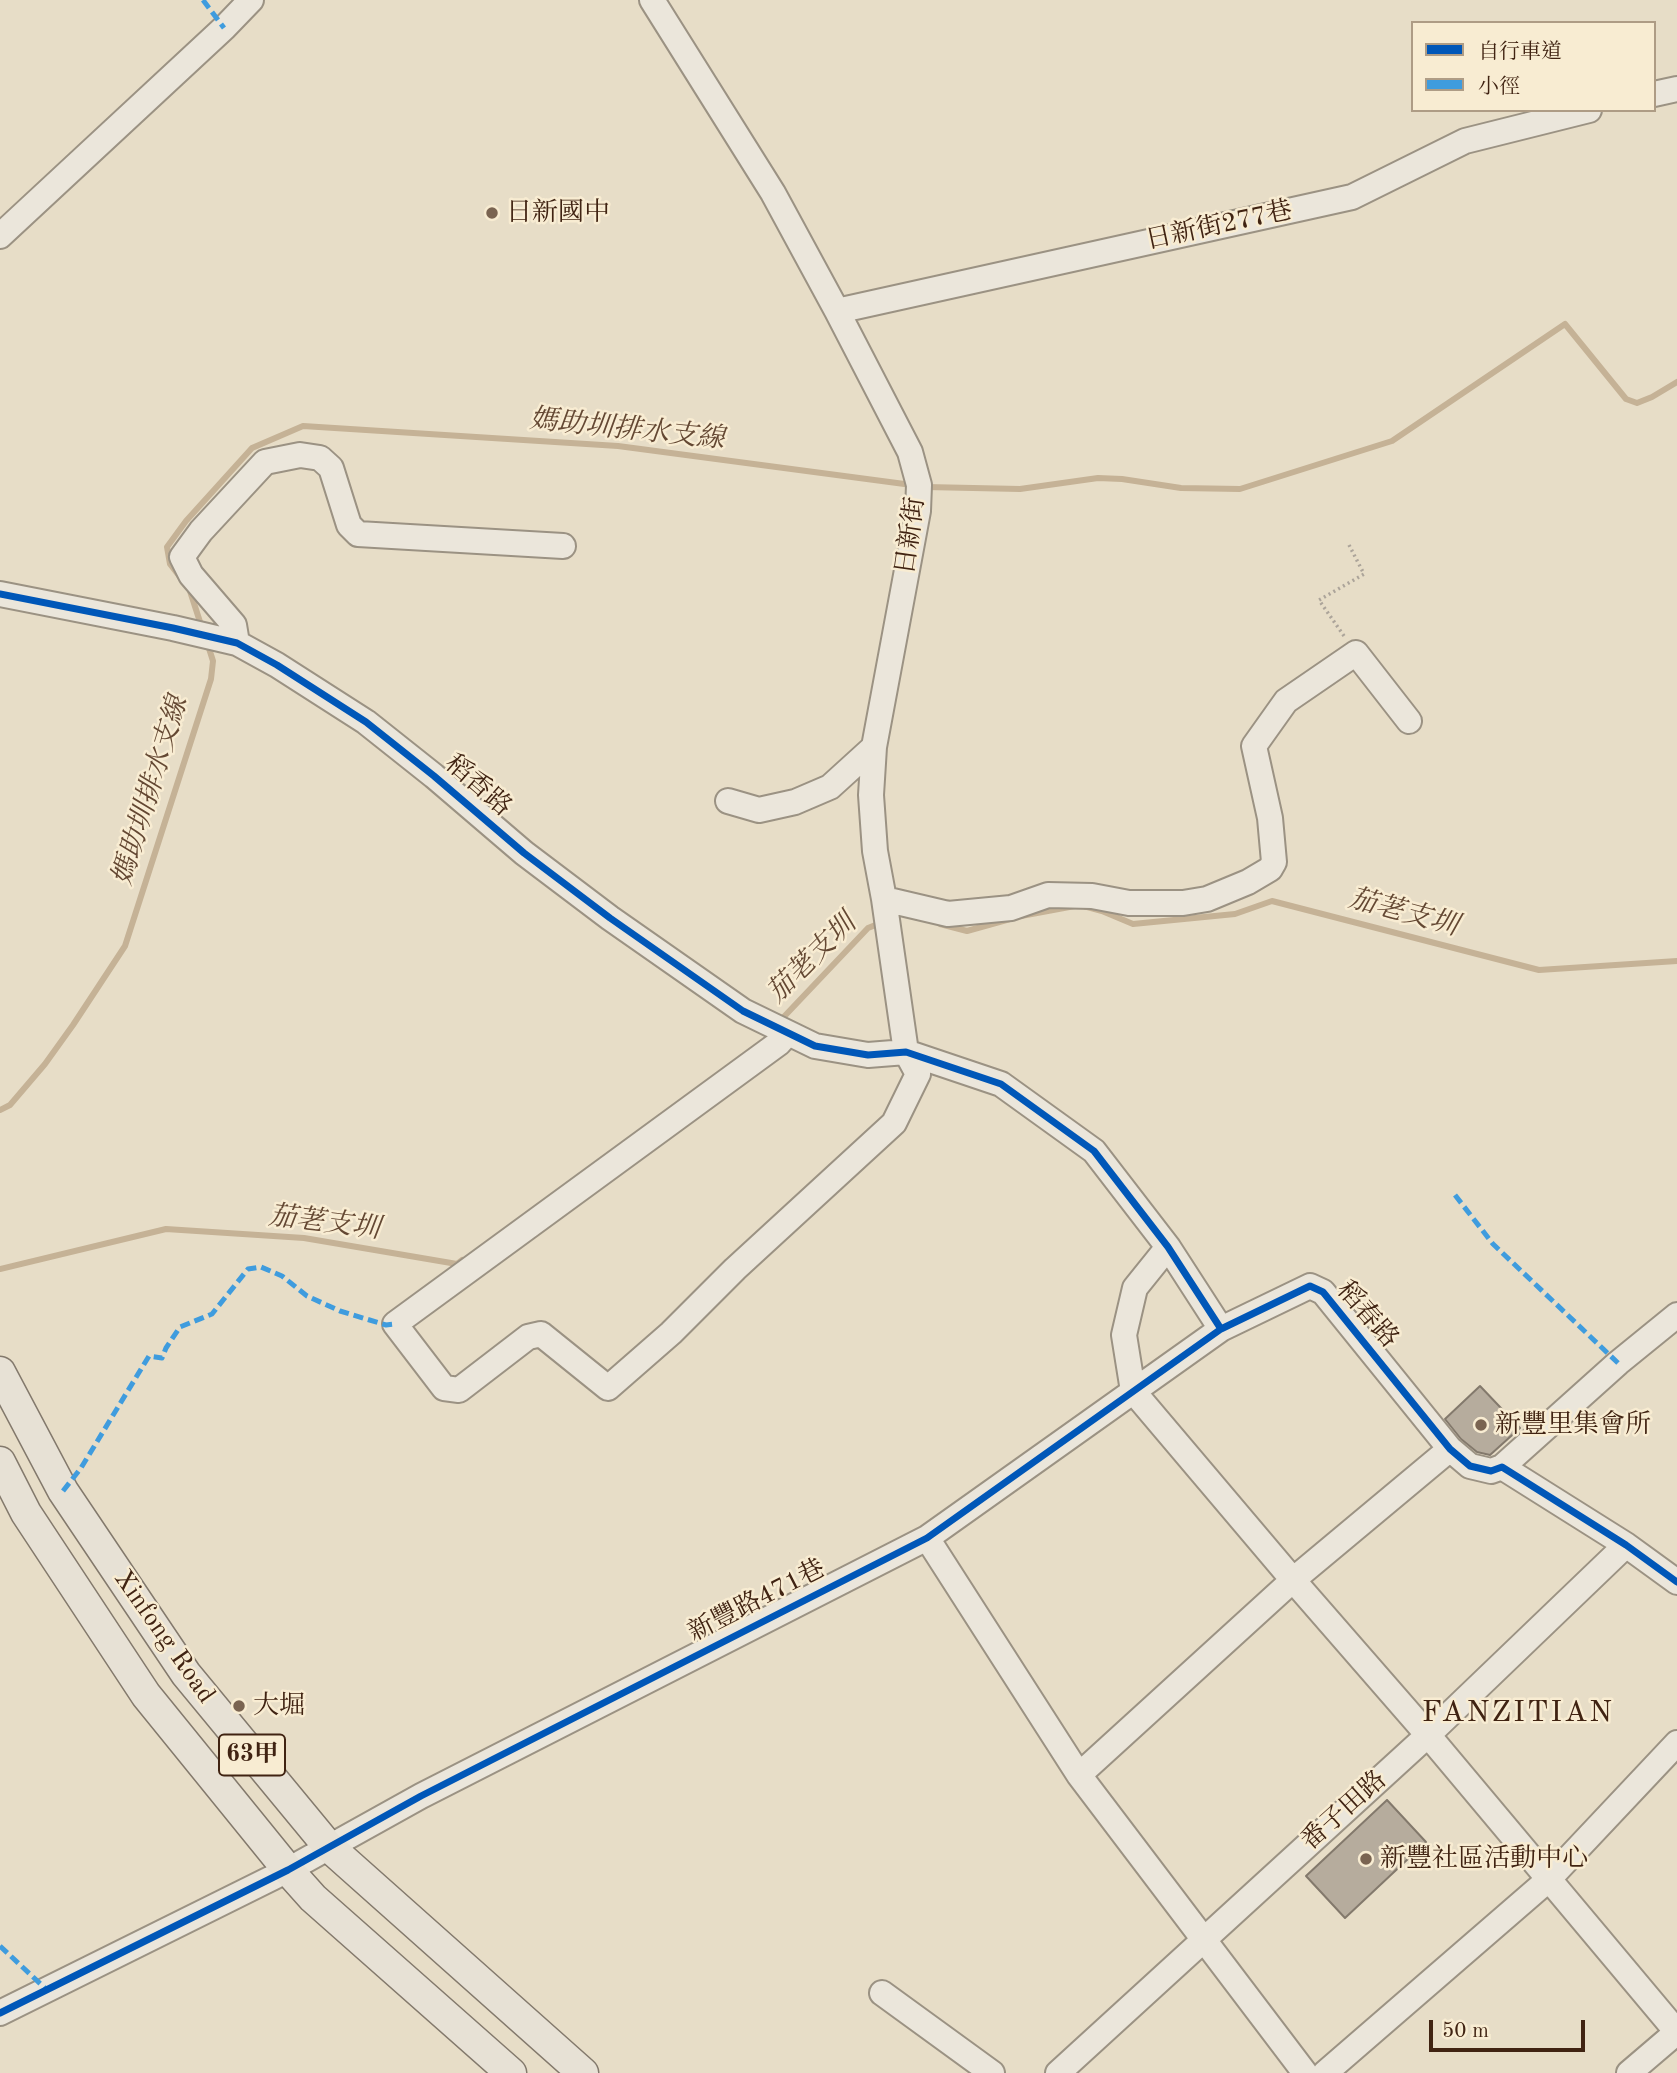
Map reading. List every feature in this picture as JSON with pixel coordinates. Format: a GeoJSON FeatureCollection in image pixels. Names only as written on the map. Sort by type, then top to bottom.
{"type":"FeatureCollection","features":[{"type":"Feature","properties":{"kind":"main road","name":"Xinfong Road"},"geometry":{"type":"LineString","coordinates":[[0,1372],[63,1491],[186,1674],[328,1846],[583,2073]]}},
{"type":"Feature","properties":{"kind":"main road","name":"Xinfong Road"},"geometry":{"type":"LineString","coordinates":[[0,1461],[26,1513],[146,1695],[288,1870],[313,1898],[511,2073]]}},
{"type":"Feature","properties":{"kind":"street"},"geometry":{"type":"LineString","coordinates":[[0,236],[251,0]]}},
{"type":"Feature","properties":{"kind":"street","name":"日新街"},"geometry":{"type":"LineString","coordinates":[[652,0],[773,193],[910,452],[919,485],[918,511],[874,747],[872,806],[875,851],[906,1052],[918,1074],[894,1123],[735,1269],[671,1333],[608,1388],[541,1334],[528,1337],[459,1390],[444,1388],[395,1324],[779,1043],[788,1033]]}},
{"type":"Feature","properties":{"kind":"street"},"geometry":{"type":"LineString","coordinates":[[1656,94],[1677,89]]}},
{"type":"Feature","properties":{"kind":"street","name":"日新街277巷"},"geometry":{"type":"LineString","coordinates":[[837,311],[1352,197],[1465,141],[1581,112]]}},
{"type":"Feature","properties":{"kind":"street"},"geometry":{"type":"LineString","coordinates":[[237,643],[234,625],[191,575],[182,557],[201,531],[265,462],[300,455],[320,458],[331,468],[349,525],[358,534],[563,546]]}},
{"type":"Feature","properties":{"kind":"street","name":"稻香路"},"geometry":{"type":"LineString","coordinates":[[0,594],[237,643],[277,665],[366,723],[435,776],[524,853],[610,918],[743,1011],[816,1046],[868,1055],[906,1052]]}},
{"type":"Feature","properties":{"kind":"street"},"geometry":{"type":"LineString","coordinates":[[884,899],[948,914],[1011,908],[1048,894],[1092,896],[1129,903],[1183,903],[1207,899],[1248,883],[1270,869],[1275,862],[1270,818],[1254,747],[1286,701],[1356,653],[1409,721]]}},
{"type":"Feature","properties":{"kind":"street"},"geometry":{"type":"LineString","coordinates":[[728,801],[759,810],[795,802],[830,787],[874,747]]}},
{"type":"Feature","properties":{"kind":"street"},"geometry":{"type":"LineString","coordinates":[[906,1052],[1002,1084],[1094,1151],[1168,1247],[1221,1329]]}},
{"type":"Feature","properties":{"kind":"street"},"geometry":{"type":"LineString","coordinates":[[1168,1247],[1135,1288],[1124,1335],[1133,1391],[1428,1735],[1677,2032],[1629,2073]]}},
{"type":"Feature","properties":{"kind":"street","name":"稻春路"},"geometry":{"type":"LineString","coordinates":[[1221,1329],[1298,1290],[1310,1286],[1323,1292],[1450,1449],[1470,1466],[1491,1471],[1503,1467],[1626,1545],[1677,1581]]}},
{"type":"Feature","properties":{"kind":"street"},"geometry":{"type":"LineString","coordinates":[[1503,1467],[1618,1363],[1677,1315]]}},
{"type":"Feature","properties":{"kind":"street","name":"新豐路471巷"},"geometry":{"type":"LineString","coordinates":[[0,2013],[288,1870],[433,1790],[927,1538],[1221,1329]]}},
{"type":"Feature","properties":{"kind":"street"},"geometry":{"type":"LineString","coordinates":[[1079,1775],[1293,1580],[1450,1449]]}},
{"type":"Feature","properties":{"kind":"street"},"geometry":{"type":"LineString","coordinates":[[927,1538],[1079,1775],[1305,2073]]}},
{"type":"Feature","properties":{"kind":"street","name":"番子田路"},"geometry":{"type":"LineString","coordinates":[[1058,2073],[1428,1735],[1626,1545]]}},
{"type":"Feature","properties":{"kind":"street"},"geometry":{"type":"LineString","coordinates":[[1325,2073],[1548,1880],[1677,1743]]}},
{"type":"Feature","properties":{"kind":"street"},"geometry":{"type":"LineString","coordinates":[[882,1993],[992,2073]]}},
{"type":"Feature","properties":{"kind":"path"},"geometry":{"type":"LineString","coordinates":[[1348,542],[1364,574],[1319,600],[1356,653]]}},
{"type":"Feature","properties":{"kind":"building","name":"新豐里集會所"},"geometry":{"type":"Polygon","coordinates":[[[1480,1386],[1520,1428],[1490,1455],[1477,1452],[1461,1439],[1445,1419],[1480,1386]]]}},
{"type":"Feature","properties":{"kind":"building","name":"新豐社區活動中心"},"geometry":{"type":"Polygon","coordinates":[[[1387,1800],[1426,1842],[1345,1918],[1306,1876],[1387,1800]]]}},
{"type":"Feature","properties":{"kind":"waterway","name":"媽助圳排水支線"},"geometry":{"type":"LineString","coordinates":[[926,487],[1020,489],[1098,478],[1181,488],[1240,489],[1392,441],[1565,324],[1626,399],[1637,403],[1677,382]]}},
{"type":"Feature","properties":{"kind":"waterway","name":"媽助圳排水支線"},"geometry":{"type":"LineString","coordinates":[[180,577],[170,564],[167,547],[186,521],[252,448],[303,426],[618,446],[912,485]]}},
{"type":"Feature","properties":{"kind":"waterway","name":"媽助圳排水支線"},"geometry":{"type":"LineString","coordinates":[[189,588],[202,628]]}},
{"type":"Feature","properties":{"kind":"waterway","name":"媽助圳排水支線"},"geometry":{"type":"LineString","coordinates":[[0,1110],[10,1105],[45,1064],[125,946],[211,679],[213,661],[207,642]]}},
{"type":"Feature","properties":{"kind":"waterway","name":"茄荖支圳"},"geometry":{"type":"LineString","coordinates":[[1021,916],[1080,905],[1133,924],[1235,914],[1272,901],[1539,970],[1677,961]]}},
{"type":"Feature","properties":{"kind":"waterway","name":"茄荖支圳"},"geometry":{"type":"LineString","coordinates":[[940,924],[967,931],[1010,919]]}},
{"type":"Feature","properties":{"kind":"waterway","name":"茄荖支圳"},"geometry":{"type":"LineString","coordinates":[[778,1023],[868,928],[883,922]]}},
{"type":"Feature","properties":{"kind":"waterway","name":"茄荖支圳"},"geometry":{"type":"LineString","coordinates":[[0,1269],[166,1229],[304,1238],[457,1264],[462,1260]]}},
{"type":"Feature","properties":{"kind":"marked path"},"geometry":{"type":"LineString","coordinates":[[203,0],[224,28]]}},
{"type":"Feature","properties":{"kind":"marked path"},"geometry":{"type":"LineString","coordinates":[[1455,1195],[1493,1244],[1618,1363]]}},
{"type":"Feature","properties":{"kind":"marked path"},"geometry":{"type":"LineString","coordinates":[[63,1491],[81,1468],[149,1356],[162,1358],[180,1327],[212,1314],[248,1269],[261,1267],[282,1276],[307,1296],[340,1311],[386,1325],[395,1324]]}},
{"type":"Feature","properties":{"kind":"marked path"},"geometry":{"type":"LineString","coordinates":[[0,1946],[47,1990]]}},
{"type":"Feature","properties":{"kind":"cycle path"},"geometry":{"type":"LineString","coordinates":[[0,594],[237,643],[277,665],[366,722],[524,853],[610,918],[743,1011],[815,1046],[868,1055],[906,1052],[1001,1084],[1094,1151],[1168,1247],[1221,1329]]}},
{"type":"Feature","properties":{"kind":"cycle path"},"geometry":{"type":"LineString","coordinates":[[0,2013],[288,1870],[421,1796],[927,1538],[1221,1329],[1310,1286],[1323,1292],[1450,1449],[1470,1466],[1491,1471],[1502,1467],[1626,1545],[1677,1582]]}},
{"type":"Feature","properties":{"kind":"place","name":"日新國中"},"geometry":{"type":"Point","coordinates":[492,213]}},
{"type":"Feature","properties":{"kind":"place","name":"新豐里集會所"},"geometry":{"type":"Point","coordinates":[1481,1425]}},
{"type":"Feature","properties":{"kind":"place","name":"大堀"},"geometry":{"type":"Point","coordinates":[239,1706]}},
{"type":"Feature","properties":{"kind":"place","name":"新豐社區活動中心"},"geometry":{"type":"Point","coordinates":[1366,1859]}},
{"type":"Feature","properties":{"kind":"district","name":"FANZITIAN"},"geometry":{"type":"Point","coordinates":[1518,1713]}}]}
